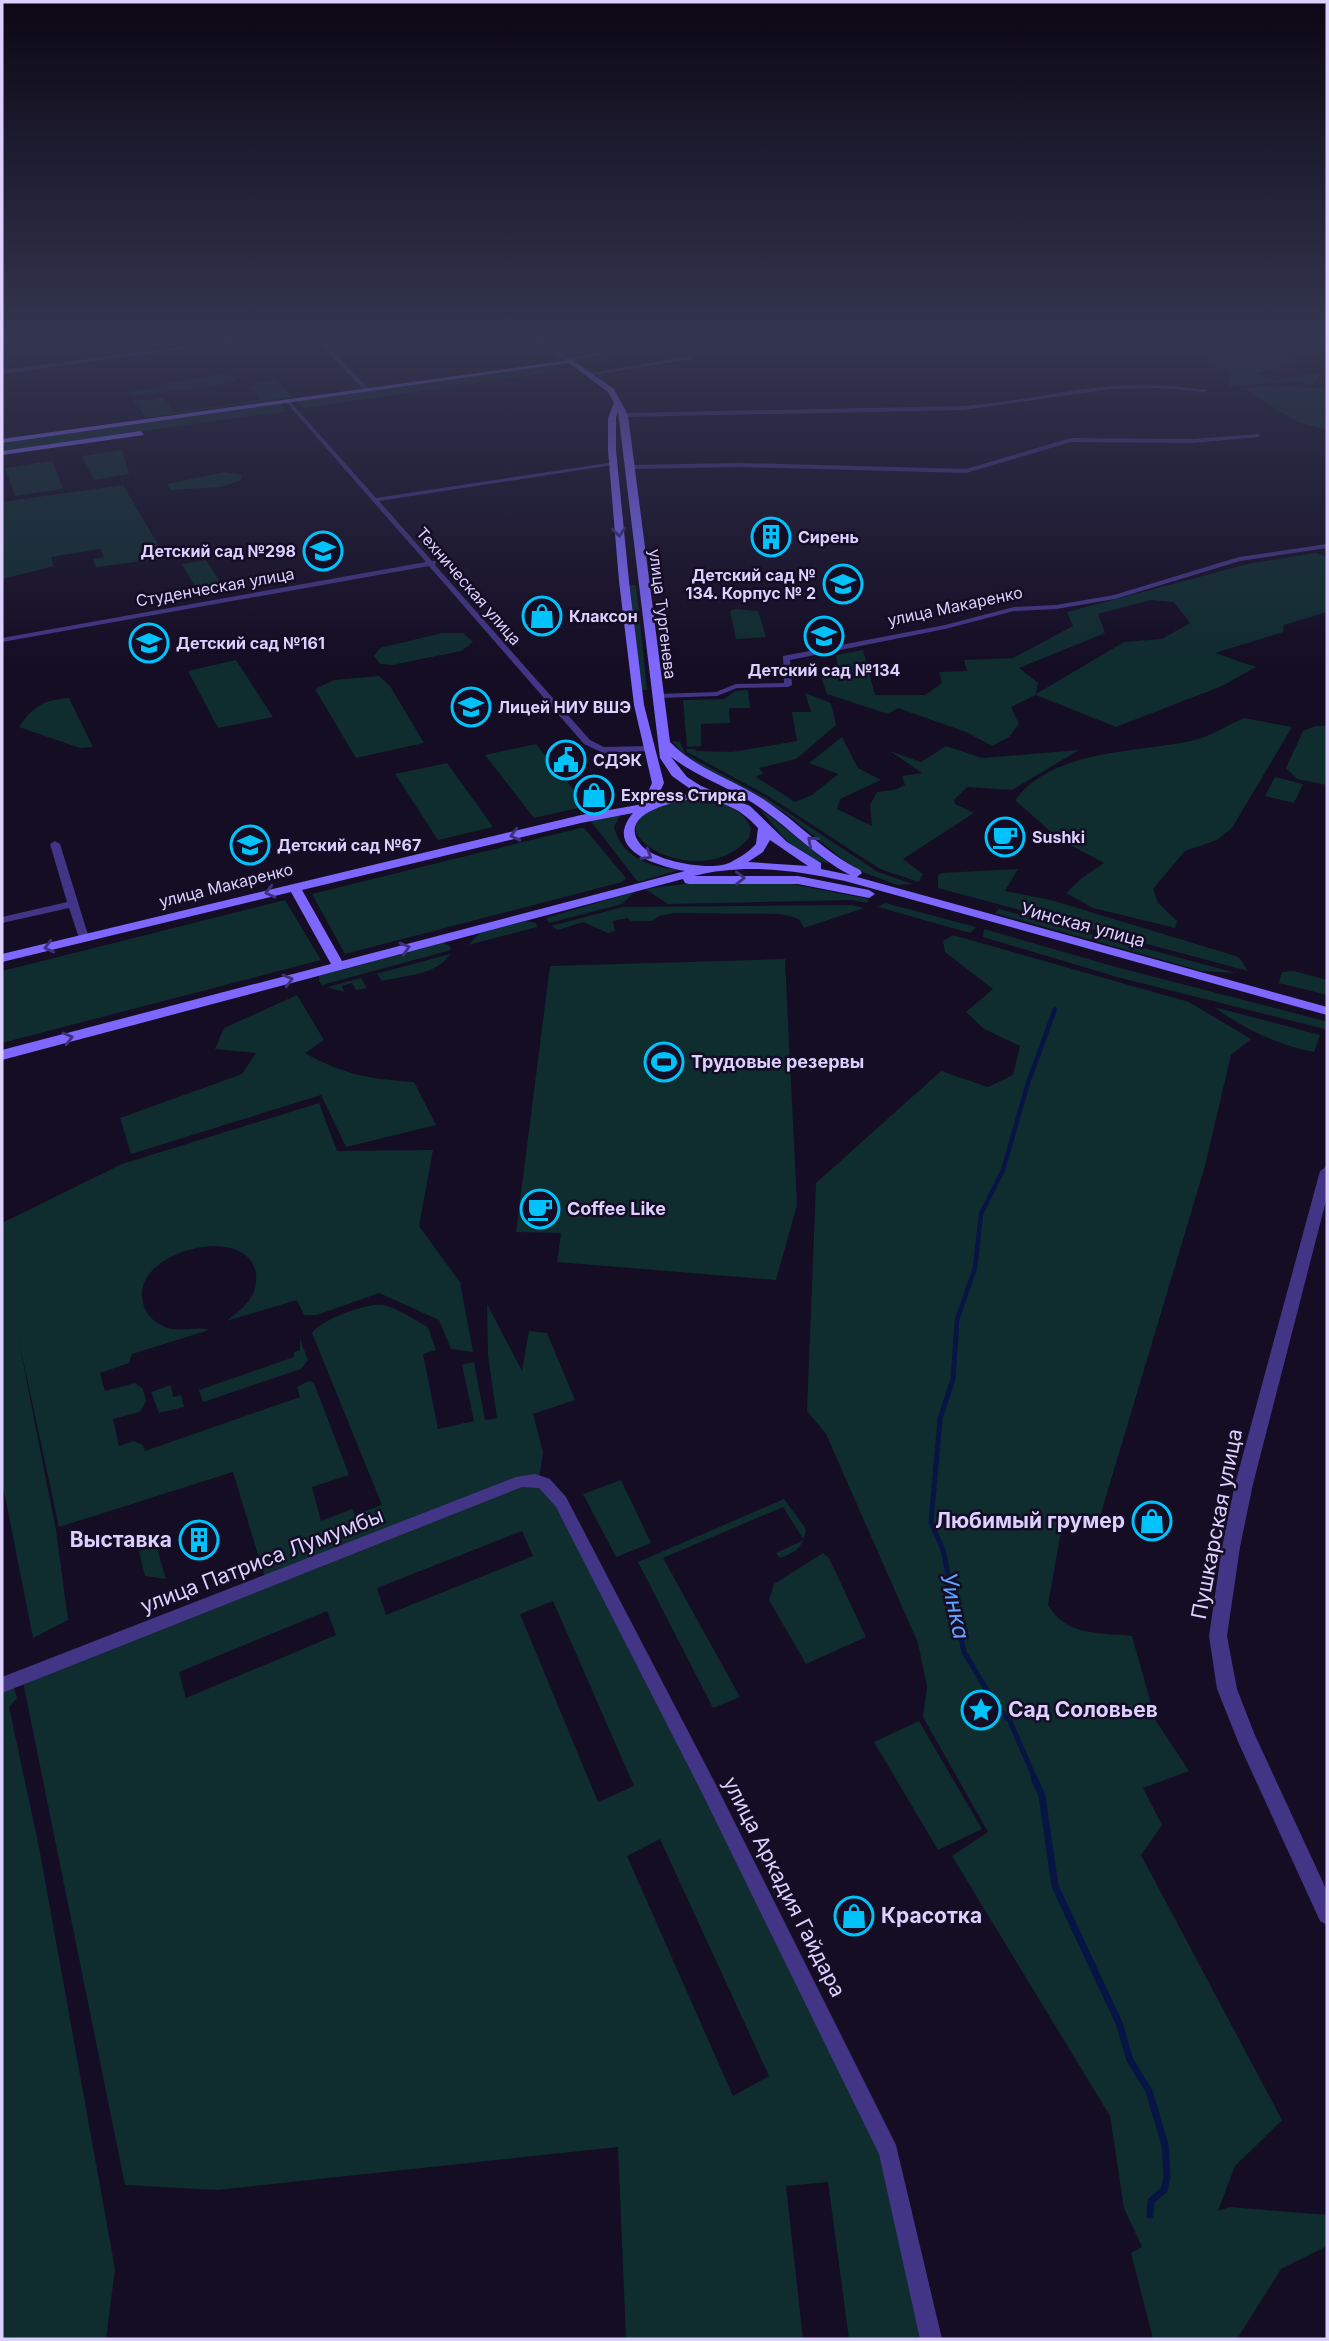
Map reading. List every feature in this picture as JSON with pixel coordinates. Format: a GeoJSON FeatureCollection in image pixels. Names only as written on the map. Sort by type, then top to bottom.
{"type":"FeatureCollection","features":[{"type":"Feature","properties":{"kind":"main road"},"geometry":{"type":"LineString","coordinates":[[2,453],[63,444]]}},
{"type":"Feature","properties":{"kind":"main road","name":"улица Тургенева"},"geometry":{"type":"LineString","coordinates":[[613,444],[624,581],[638,696],[648,749],[658,783],[648,807]]}},
{"type":"Feature","properties":{"kind":"main road","name":"улица Тургенева"},"geometry":{"type":"LineString","coordinates":[[628,444],[633,502],[666,758],[676,776],[691,786],[751,810],[764,827],[799,856],[831,872]]}},
{"type":"Feature","properties":{"kind":"main road"},"geometry":{"type":"LineString","coordinates":[[613,465],[632,467]]}},
{"type":"Feature","properties":{"kind":"main road"},"geometry":{"type":"LineString","coordinates":[[617,502],[633,502]]}},
{"type":"Feature","properties":{"kind":"main road"},"geometry":{"type":"LineString","coordinates":[[624,581],[643,581]]}},
{"type":"Feature","properties":{"kind":"main road"},"geometry":{"type":"LineString","coordinates":[[638,696],[657,696]]}},
{"type":"Feature","properties":{"kind":"main road"},"geometry":{"type":"LineString","coordinates":[[664,744],[685,764],[772,810],[843,867],[894,886],[913,898]]}},
{"type":"Feature","properties":{"kind":"main road"},"geometry":{"type":"LineString","coordinates":[[581,819],[620,809],[636,800],[649,783],[653,767]]}},
{"type":"Feature","properties":{"kind":"main road","name":"улица Макаренко"},"geometry":{"type":"LineString","coordinates":[[2,958],[581,819],[691,797],[723,799]]}},
{"type":"Feature","properties":{"kind":"main road"},"geometry":{"type":"LineString","coordinates":[[648,807],[634,820],[630,830],[638,850],[667,864],[707,869]]}},
{"type":"Feature","properties":{"kind":"main road"},"geometry":{"type":"LineString","coordinates":[[732,864],[750,856],[762,846],[766,833],[764,827]]}},
{"type":"Feature","properties":{"kind":"main road"},"geometry":{"type":"LineString","coordinates":[[2,1055],[707,869],[732,864],[759,863],[831,872]]}},
{"type":"Feature","properties":{"kind":"main road","name":"Уинская улица"},"geometry":{"type":"LineString","coordinates":[[831,872],[913,898],[1327,1011]]}},
{"type":"Feature","properties":{"kind":"main road"},"geometry":{"type":"LineString","coordinates":[[647,885],[770,878],[815,883],[882,897],[913,898]]}},
{"type":"Feature","properties":{"kind":"main road"},"geometry":{"type":"LineString","coordinates":[[294,887],[340,967]]}},
{"type":"Feature","properties":{"kind":"street","name":"Техническая улица"},"geometry":{"type":"LineString","coordinates":[[323,444],[433,563],[587,742],[603,750],[648,749]]}},
{"type":"Feature","properties":{"kind":"street"},"geometry":{"type":"LineString","coordinates":[[632,467],[739,465],[966,471],[1057,444]]}},
{"type":"Feature","properties":{"kind":"street"},"geometry":{"type":"LineString","coordinates":[[374,500],[613,465]]}},
{"type":"Feature","properties":{"kind":"street","name":"улица Макаренко"},"geometry":{"type":"LineString","coordinates":[[657,696],[717,694],[736,686],[788,685],[786,658],[945,626],[1014,609],[1056,607],[1115,597],[1239,559],[1327,546]]}},
{"type":"Feature","properties":{"kind":"street","name":"Студенческая улица"},"geometry":{"type":"LineString","coordinates":[[2,640],[433,563]]}},
{"type":"Feature","properties":{"kind":"street"},"geometry":{"type":"LineString","coordinates":[[55,844],[85,938]]}},
{"type":"Feature","properties":{"kind":"street"},"geometry":{"type":"LineString","coordinates":[[2,920],[73,904]]}},
{"type":"Feature","properties":{"kind":"street","name":"Пушкарская улица"},"geometry":{"type":"LineString","coordinates":[[1327,1171],[1244,1484],[1231,1546],[1218,1636],[1227,1689],[1246,1737],[1327,1914]]}},
{"type":"Feature","properties":{"kind":"street","name":"улица Патриса Лумумбы"},"geometry":{"type":"LineString","coordinates":[[2,1685],[521,1481],[539,1479]]}},
{"type":"Feature","properties":{"kind":"street","name":"улица Аркадия Гайдара"},"geometry":{"type":"LineString","coordinates":[[539,1479],[561,1502],[864,2095],[892,2163],[931,2339]]}},
{"type":"Feature","properties":{"kind":"green space"},"geometry":{"type":"Polygon","coordinates":[[[2,444],[50,444],[2,451],[2,444]]]}},
{"type":"Feature","properties":{"kind":"green space"},"geometry":{"type":"Polygon","coordinates":[[[122,450],[129,474],[94,480],[82,456],[122,450]]]}},
{"type":"Feature","properties":{"kind":"green space"},"geometry":{"type":"Polygon","coordinates":[[[52,461],[63,489],[15,496],[5,468],[52,461]]]}},
{"type":"Feature","properties":{"kind":"green space"},"geometry":{"type":"Polygon","coordinates":[[[225,472],[242,475],[241,480],[221,487],[171,490],[167,484],[225,472]]]}},
{"type":"Feature","properties":{"kind":"green space"},"geometry":{"type":"Polygon","coordinates":[[[123,485],[166,558],[96,567],[93,559],[104,557],[100,549],[51,557],[54,566],[2,579],[2,502],[123,485]]]}},
{"type":"Feature","properties":{"kind":"green space"},"geometry":{"type":"Polygon","coordinates":[[[1316,553],[1327,557],[1327,612],[1284,625],[1283,632],[1215,653],[1256,667],[1222,686],[1116,727],[1036,695],[1011,707],[1019,724],[1009,737],[992,746],[966,732],[898,708],[888,714],[827,694],[821,677],[839,674],[836,655],[863,650],[875,695],[925,695],[942,683],[939,672],[967,671],[964,660],[1013,658],[1073,626],[1067,612],[1252,563],[1316,553]],[[1150,600],[1098,614],[1105,633],[1019,668],[1038,683],[1036,694],[1124,642],[1162,639],[1190,623],[1174,602],[1150,600]]]}},
{"type":"Feature","properties":{"kind":"green space"},"geometry":{"type":"Polygon","coordinates":[[[206,560],[225,590],[232,592],[201,597],[182,564],[206,560]]]}},
{"type":"Feature","properties":{"kind":"green space"},"geometry":{"type":"Polygon","coordinates":[[[630,585],[636,585],[647,690],[641,690],[630,585]]]}},
{"type":"Feature","properties":{"kind":"green space"},"geometry":{"type":"Polygon","coordinates":[[[730,611],[758,611],[766,637],[736,639],[730,611]]]}},
{"type":"Feature","properties":{"kind":"green space"},"geometry":{"type":"Polygon","coordinates":[[[442,633],[463,633],[473,642],[461,651],[392,665],[380,664],[374,656],[380,648],[442,633]]]}},
{"type":"Feature","properties":{"kind":"green space"},"geometry":{"type":"Polygon","coordinates":[[[236,660],[273,717],[218,728],[188,671],[236,660]]]}},
{"type":"Feature","properties":{"kind":"green space"},"geometry":{"type":"Polygon","coordinates":[[[379,676],[390,686],[424,743],[356,758],[315,689],[334,680],[379,676]]]}},
{"type":"Feature","properties":{"kind":"green space"},"geometry":{"type":"Polygon","coordinates":[[[748,690],[750,708],[729,708],[730,723],[701,724],[701,746],[687,747],[683,700],[724,699],[735,691],[748,690]]]}},
{"type":"Feature","properties":{"kind":"green space"},"geometry":{"type":"Polygon","coordinates":[[[805,693],[831,703],[836,725],[796,759],[759,768],[763,773],[756,777],[795,802],[812,795],[838,774],[809,763],[842,737],[858,768],[881,780],[840,799],[837,809],[872,826],[870,805],[877,792],[894,790],[905,785],[902,776],[922,773],[890,751],[921,762],[946,746],[982,758],[1079,750],[1012,790],[967,787],[954,800],[955,804],[974,813],[903,859],[923,874],[919,882],[880,869],[768,796],[687,752],[686,749],[732,752],[797,741],[792,712],[811,712],[805,693]]]}},
{"type":"Feature","properties":{"kind":"green space"},"geometry":{"type":"Polygon","coordinates":[[[69,698],[93,747],[80,748],[19,727],[40,705],[69,698]]]}},
{"type":"Feature","properties":{"kind":"green space"},"geometry":{"type":"Polygon","coordinates":[[[1244,718],[1292,727],[1232,828],[1217,840],[1185,851],[1153,889],[1158,903],[1177,921],[1175,928],[1093,908],[1066,893],[1104,863],[1059,839],[1015,800],[1031,783],[1074,762],[1099,755],[1195,740],[1244,718]]]}},
{"type":"Feature","properties":{"kind":"green space"},"geometry":{"type":"Polygon","coordinates":[[[1315,726],[1327,726],[1327,785],[1297,779],[1286,768],[1303,731],[1315,726]]]}},
{"type":"Feature","properties":{"kind":"green space"},"geometry":{"type":"Polygon","coordinates":[[[672,741],[680,742],[685,754],[766,798],[878,872],[913,884],[897,885],[855,869],[784,812],[689,760],[672,741]]]}},
{"type":"Feature","properties":{"kind":"green space"},"geometry":{"type":"Polygon","coordinates":[[[536,744],[587,806],[534,818],[485,755],[536,744]]]}},
{"type":"Feature","properties":{"kind":"green space"},"geometry":{"type":"Polygon","coordinates":[[[447,763],[493,827],[438,840],[395,774],[447,763]]]}},
{"type":"Feature","properties":{"kind":"green space"},"geometry":{"type":"Polygon","coordinates":[[[1275,777],[1303,784],[1294,803],[1265,796],[1275,777]]]}},
{"type":"Feature","properties":{"kind":"green space"},"geometry":{"type":"Polygon","coordinates":[[[691,799],[718,803],[734,809],[747,820],[751,828],[749,838],[728,854],[704,861],[680,859],[658,852],[642,841],[635,828],[640,816],[659,805],[691,799]]]}},
{"type":"Feature","properties":{"kind":"green space"},"geometry":{"type":"Polygon","coordinates":[[[759,808],[829,863],[807,856],[789,843],[759,808]]]}},
{"type":"Feature","properties":{"kind":"green space"},"geometry":{"type":"Polygon","coordinates":[[[621,814],[614,827],[618,838],[631,853],[648,863],[679,870],[638,882],[589,819],[621,814]]]}},
{"type":"Feature","properties":{"kind":"green space"},"geometry":{"type":"Polygon","coordinates":[[[584,828],[626,878],[622,882],[345,954],[312,894],[584,828]]]}},
{"type":"Feature","properties":{"kind":"green space"},"geometry":{"type":"Polygon","coordinates":[[[1018,869],[1005,891],[1051,900],[1239,957],[1248,971],[938,888],[938,876],[941,873],[1018,869]]]}},
{"type":"Feature","properties":{"kind":"green space"},"geometry":{"type":"Polygon","coordinates":[[[691,883],[791,884],[869,899],[867,903],[852,900],[668,904],[645,889],[691,883]]]}},
{"type":"Feature","properties":{"kind":"green space"},"geometry":{"type":"Polygon","coordinates":[[[634,892],[622,904],[549,923],[546,918],[634,892]]]}},
{"type":"Feature","properties":{"kind":"green space"},"geometry":{"type":"Polygon","coordinates":[[[285,900],[321,960],[2,1043],[2,971],[285,900]]]}},
{"type":"Feature","properties":{"kind":"green space"},"geometry":{"type":"Polygon","coordinates":[[[885,903],[976,927],[970,933],[878,907],[885,903]]]}},
{"type":"Feature","properties":{"kind":"green space"},"geometry":{"type":"Polygon","coordinates":[[[852,905],[864,908],[804,928],[799,919],[781,914],[674,913],[659,916],[652,921],[631,921],[627,918],[613,921],[615,931],[608,933],[583,922],[558,930],[551,926],[623,907],[852,905]]]}},
{"type":"Feature","properties":{"kind":"green space"},"geometry":{"type":"Polygon","coordinates":[[[999,909],[1236,973],[1202,971],[995,913],[999,909]]]}},
{"type":"Feature","properties":{"kind":"green space"},"geometry":{"type":"Polygon","coordinates":[[[527,921],[536,923],[537,927],[468,945],[480,933],[527,921]]]}},
{"type":"Feature","properties":{"kind":"green space"},"geometry":{"type":"Polygon","coordinates":[[[984,929],[1116,967],[1325,1021],[1325,1029],[1117,977],[983,937],[984,929]]]}},
{"type":"Feature","properties":{"kind":"green space"},"geometry":{"type":"Polygon","coordinates":[[[953,935],[1189,1002],[1251,1039],[1231,1055],[1205,1166],[1099,1520],[1078,1518],[1061,1531],[1048,1605],[1064,1623],[1074,1628],[1132,1636],[1156,1721],[1189,1771],[1143,1788],[1162,1825],[1141,1855],[1282,2120],[1235,2166],[1218,2211],[1230,2207],[1327,2215],[1327,2246],[1281,2269],[1237,2339],[1153,2339],[1131,2253],[1142,2247],[1124,2208],[1110,2116],[952,1856],[988,1832],[923,1717],[927,1687],[918,1643],[826,1434],[807,1411],[816,1183],[941,1071],[988,1087],[1013,1075],[1020,1046],[984,1029],[966,1012],[993,989],[945,952],[943,941],[953,935]]]}},
{"type":"Feature","properties":{"kind":"green space"},"geometry":{"type":"Polygon","coordinates":[[[443,943],[450,946],[451,950],[322,985],[319,981],[319,976],[443,943]]]}},
{"type":"Feature","properties":{"kind":"green space"},"geometry":{"type":"Polygon","coordinates":[[[450,954],[437,967],[428,971],[382,981],[377,974],[361,978],[367,988],[356,990],[352,983],[342,986],[344,992],[327,987],[450,954]]]}},
{"type":"Feature","properties":{"kind":"green space","name":"Трудовые резервы"},"geometry":{"type":"Polygon","coordinates":[[[785,959],[797,1205],[776,1280],[557,1262],[561,1233],[516,1232],[550,966],[785,959]]]}},
{"type":"Feature","properties":{"kind":"green space"},"geometry":{"type":"Polygon","coordinates":[[[1294,971],[1327,980],[1327,995],[1279,983],[1282,972],[1294,971]]]}},
{"type":"Feature","properties":{"kind":"green space"},"geometry":{"type":"Polygon","coordinates":[[[297,995],[324,1040],[305,1053],[358,1075],[414,1082],[436,1125],[346,1147],[321,1095],[131,1154],[120,1118],[242,1074],[256,1053],[215,1049],[224,1028],[297,995]]]}},
{"type":"Feature","properties":{"kind":"green space"},"geometry":{"type":"Polygon","coordinates":[[[1214,1007],[1320,1035],[1314,1052],[1262,1035],[1214,1007]]]}},
{"type":"Feature","properties":{"kind":"green space"},"geometry":{"type":"Polygon","coordinates":[[[319,1103],[337,1151],[433,1150],[419,1226],[460,1282],[473,1352],[451,1349],[439,1320],[379,1293],[317,1315],[304,1315],[297,1300],[226,1321],[252,1296],[256,1275],[249,1259],[234,1249],[214,1246],[192,1249],[171,1257],[154,1269],[144,1284],[144,1308],[149,1316],[164,1326],[173,1329],[209,1330],[132,1354],[129,1363],[100,1373],[105,1391],[135,1383],[143,1389],[146,1401],[140,1412],[113,1419],[119,1446],[133,1441],[143,1445],[145,1451],[300,1397],[297,1387],[309,1381],[314,1383],[349,1475],[312,1487],[321,1521],[352,1509],[355,1515],[382,1505],[312,1333],[317,1328],[345,1313],[376,1305],[394,1309],[428,1327],[436,1350],[423,1354],[438,1429],[474,1421],[462,1365],[474,1362],[485,1420],[497,1418],[488,1355],[487,1304],[522,1371],[529,1331],[547,1333],[575,1400],[533,1414],[543,1452],[539,1479],[548,1486],[864,2095],[931,2339],[849,2339],[828,2182],[786,2186],[803,2339],[626,2339],[618,2147],[216,2190],[125,2185],[22,1677],[266,1581],[233,1472],[59,1527],[18,1337],[56,1530],[68,1620],[33,1638],[2,1481],[2,1223],[122,1164],[319,1103]],[[522,1531],[377,1588],[386,1615],[533,1556],[522,1531]],[[553,1601],[520,1614],[598,1802],[634,1786],[553,1601]],[[327,1611],[179,1672],[186,1698],[336,1635],[327,1611]],[[660,1839],[627,1856],[733,2096],[769,2076],[660,1839]]]}},
{"type":"Feature","properties":{"kind":"green space"},"geometry":{"type":"Polygon","coordinates":[[[300,1339],[308,1360],[301,1369],[203,1402],[199,1390],[294,1357],[294,1352],[300,1350],[300,1339]]]}},
{"type":"Feature","properties":{"kind":"green space"},"geometry":{"type":"Polygon","coordinates":[[[171,1385],[173,1397],[181,1395],[184,1407],[159,1413],[151,1392],[171,1385]]]}},
{"type":"Feature","properties":{"kind":"green space"},"geometry":{"type":"Polygon","coordinates":[[[621,1480],[651,1543],[616,1557],[583,1494],[621,1480]]]}},
{"type":"Feature","properties":{"kind":"green space"},"geometry":{"type":"Polygon","coordinates":[[[784,1499],[806,1529],[803,1539],[783,1507],[663,1558],[740,1697],[713,1708],[638,1562],[784,1499]]]}},
{"type":"Feature","properties":{"kind":"green space"},"geometry":{"type":"Polygon","coordinates":[[[803,1540],[795,1551],[786,1556],[780,1558],[776,1553],[803,1540]]]}},
{"type":"Feature","properties":{"kind":"green space"},"geometry":{"type":"Polygon","coordinates":[[[156,1545],[166,1579],[145,1576],[139,1551],[156,1545]]]}},
{"type":"Feature","properties":{"kind":"green space"},"geometry":{"type":"Polygon","coordinates":[[[823,1553],[829,1558],[866,1637],[806,1664],[769,1600],[774,1584],[823,1553]]]}},
{"type":"Feature","properties":{"kind":"green space"},"geometry":{"type":"Polygon","coordinates":[[[12,1681],[17,1698],[9,1707],[39,1847],[115,2269],[106,2339],[2,2339],[2,1685],[12,1681]]]}},
{"type":"Feature","properties":{"kind":"green space"},"geometry":{"type":"Polygon","coordinates":[[[919,1721],[982,1829],[938,1850],[874,1742],[919,1721]]]}},
{"type":"Feature","properties":{"kind":"waterway","name":"Уинка"},"geometry":{"type":"LineString","coordinates":[[956,1338],[957,1320],[975,1268],[981,1214],[1003,1170],[1028,1083],[1055,1009]]}},
{"type":"Feature","properties":{"kind":"waterway","name":"Уинка"},"geometry":{"type":"LineString","coordinates":[[956,1336],[953,1379],[940,1419],[931,1522],[943,1550],[964,1652],[997,1707],[1010,1721],[1035,1779]]}},
{"type":"Feature","properties":{"kind":"waterway","name":"Уинка"},"geometry":{"type":"LineString","coordinates":[[1034,1778],[1042,1796],[1055,1886],[1119,2023],[1130,2060],[1149,2091],[1165,2145],[1167,2178],[1164,2190],[1151,2201],[1150,2215]]}},
{"type":"Feature","properties":{"kind":"place","name":"Сирень"},"geometry":{"type":"Point","coordinates":[771,537]}},
{"type":"Feature","properties":{"kind":"place","name":"Детский сад №298"},"geometry":{"type":"Point","coordinates":[323,551]}},
{"type":"Feature","properties":{"kind":"place","name":"Детский сад № 134. Корпус № 2"},"geometry":{"type":"Point","coordinates":[843,584]}},
{"type":"Feature","properties":{"kind":"place","name":"Клаксон"},"geometry":{"type":"Point","coordinates":[542,616]}},
{"type":"Feature","properties":{"kind":"place","name":"Детский сад №134"},"geometry":{"type":"Point","coordinates":[824,636]}},
{"type":"Feature","properties":{"kind":"place","name":"Детский сад №161"},"geometry":{"type":"Point","coordinates":[149,643]}},
{"type":"Feature","properties":{"kind":"place","name":"Лицей НИУ ВШЭ"},"geometry":{"type":"Point","coordinates":[471,707]}},
{"type":"Feature","properties":{"kind":"place","name":"СДЭК"},"geometry":{"type":"Point","coordinates":[566,760]}},
{"type":"Feature","properties":{"kind":"place","name":"Express Стирка"},"geometry":{"type":"Point","coordinates":[594,795]}},
{"type":"Feature","properties":{"kind":"place","name":"Sushki"},"geometry":{"type":"Point","coordinates":[1005,837]}},
{"type":"Feature","properties":{"kind":"place","name":"Детский сад №67"},"geometry":{"type":"Point","coordinates":[250,845]}},
{"type":"Feature","properties":{"kind":"place","name":"Трудовые резервы"},"geometry":{"type":"Point","coordinates":[664,1062]}},
{"type":"Feature","properties":{"kind":"place","name":"Coffee Like"},"geometry":{"type":"Point","coordinates":[540,1209]}},
{"type":"Feature","properties":{"kind":"place","name":"Любимый грумер"},"geometry":{"type":"Point","coordinates":[1152,1521]}},
{"type":"Feature","properties":{"kind":"place","name":"Выставка"},"geometry":{"type":"Point","coordinates":[199,1540]}},
{"type":"Feature","properties":{"kind":"place","name":"Сад Соловьев"},"geometry":{"type":"Point","coordinates":[981,1710]}},
{"type":"Feature","properties":{"kind":"place","name":"Красотка"},"geometry":{"type":"Point","coordinates":[854,1916]}}]}
